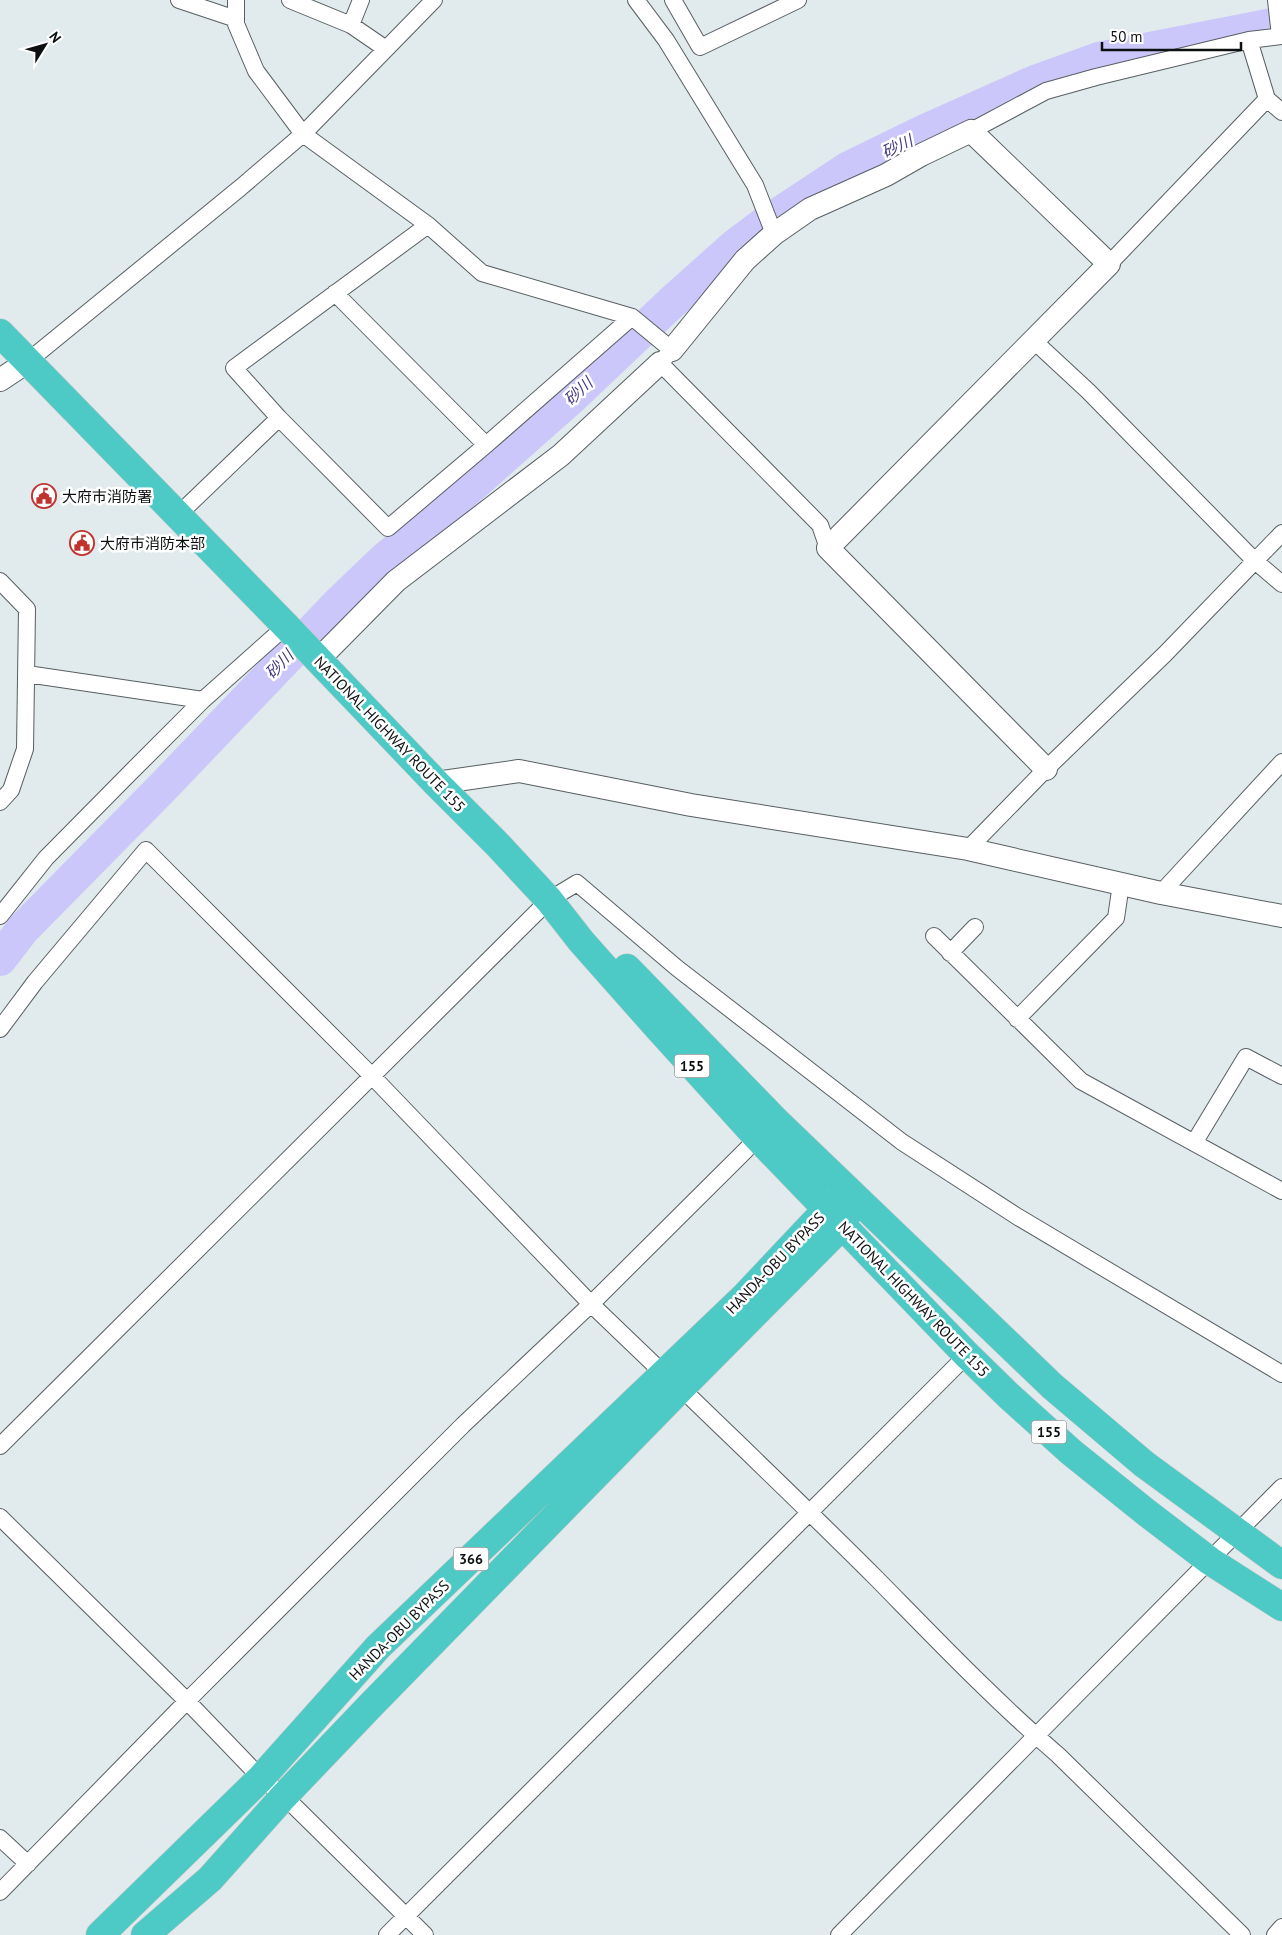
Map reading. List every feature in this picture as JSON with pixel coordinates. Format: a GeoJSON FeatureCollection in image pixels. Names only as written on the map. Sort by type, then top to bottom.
{"type":"FeatureCollection","features":[{"type":"Feature","properties":{"kind":"highway","name":"NATIONAL HIGHWAY ROUTE 155"},"geometry":{"type":"LineString","coordinates":[[0,333],[496,843],[549,900],[594,956],[758,1138],[967,1355],[1071,1452],[1210,1561],[1282,1606]]}},
{"type":"Feature","properties":{"kind":"highway","name":"NATIONAL HIGHWAY ROUTE 155"},"geometry":{"type":"LineString","coordinates":[[549,900],[594,935],[776,1121],[1052,1386],[1144,1464],[1282,1565]]}},
{"type":"Feature","properties":{"kind":"highway","name":"HANDA-OBU BYPASS"},"geometry":{"type":"LineString","coordinates":[[145,1935],[210,1879],[284,1796],[672,1381],[835,1217],[853,1195]]}},
{"type":"Feature","properties":{"kind":"highway","name":"HANDA-OBU BYPASS"},"geometry":{"type":"LineString","coordinates":[[100,1935],[261,1778],[378,1647],[672,1381]]}},
{"type":"Feature","properties":{"kind":"street"},"geometry":{"type":"LineString","coordinates":[[179,0],[236,19]]}},
{"type":"Feature","properties":{"kind":"street"},"geometry":{"type":"LineString","coordinates":[[236,0],[236,24],[256,71],[302,134],[428,225],[482,273],[632,318],[668,354],[820,526],[828,548],[1046,769]]}},
{"type":"Feature","properties":{"kind":"street"},"geometry":{"type":"LineString","coordinates":[[290,0],[351,25],[386,49]]}},
{"type":"Feature","properties":{"kind":"street"},"geometry":{"type":"LineString","coordinates":[[351,25],[361,0]]}},
{"type":"Feature","properties":{"kind":"street"},"geometry":{"type":"LineString","coordinates":[[0,380],[27,362],[240,188],[302,134],[434,0]]}},
{"type":"Feature","properties":{"kind":"street"},"geometry":{"type":"LineString","coordinates":[[636,0],[666,40],[755,185],[774,233]]}},
{"type":"Feature","properties":{"kind":"street"},"geometry":{"type":"LineString","coordinates":[[673,0],[700,47],[798,0]]}},
{"type":"Feature","properties":{"kind":"street"},"geometry":{"type":"LineString","coordinates":[[317,659],[396,581],[561,455],[668,354],[745,260],[774,233],[810,209],[886,175],[921,155],[1046,92],[1096,77],[1249,40],[1281,36],[1276,0]]}},
{"type":"Feature","properties":{"kind":"street"},"geometry":{"type":"LineString","coordinates":[[1249,40],[1267,99],[1282,112]]}},
{"type":"Feature","properties":{"kind":"street"},"geometry":{"type":"LineString","coordinates":[[828,548],[1109,264],[1267,99]]}},
{"type":"Feature","properties":{"kind":"street"},"geometry":{"type":"LineString","coordinates":[[971,131],[1109,264]]}},
{"type":"Feature","properties":{"kind":"street"},"geometry":{"type":"LineString","coordinates":[[428,225],[234,368],[279,418],[388,528],[632,318]]}},
{"type":"Feature","properties":{"kind":"street"},"geometry":{"type":"LineString","coordinates":[[335,294],[486,445]]}},
{"type":"Feature","properties":{"kind":"street"},"geometry":{"type":"LineString","coordinates":[[1033,340],[1088,390],[1255,561],[1282,584]]}},
{"type":"Feature","properties":{"kind":"street"},"geometry":{"type":"LineString","coordinates":[[178,515],[279,418]]}},
{"type":"Feature","properties":{"kind":"street"},"geometry":{"type":"LineString","coordinates":[[968,849],[1046,769],[1165,654],[1282,533]]}},
{"type":"Feature","properties":{"kind":"street"},"geometry":{"type":"LineString","coordinates":[[0,581],[27,609],[25,749],[11,790],[0,802]]}},
{"type":"Feature","properties":{"kind":"street"},"geometry":{"type":"LineString","coordinates":[[0,916],[46,858],[203,700],[287,626]]}},
{"type":"Feature","properties":{"kind":"street"},"geometry":{"type":"LineString","coordinates":[[27,674],[203,700]]}},
{"type":"Feature","properties":{"kind":"street"},"geometry":{"type":"LineString","coordinates":[[1161,893],[1282,762]]}},
{"type":"Feature","properties":{"kind":"street"},"geometry":{"type":"LineString","coordinates":[[436,782],[518,771],[691,804],[968,849],[1161,893],[1282,916]]}},
{"type":"Feature","properties":{"kind":"street"},"geometry":{"type":"LineString","coordinates":[[0,1029],[35,982],[146,850],[372,1076],[591,1304],[810,1512],[954,1658],[1035,1736],[1058,1755],[1242,1935]]}},
{"type":"Feature","properties":{"kind":"street"},"geometry":{"type":"LineString","coordinates":[[0,1446],[549,900],[577,882],[684,974],[902,1142],[1018,1216],[1282,1374]]}},
{"type":"Feature","properties":{"kind":"street"},"geometry":{"type":"LineString","coordinates":[[1016,1019],[1116,918],[1121,884]]}},
{"type":"Feature","properties":{"kind":"street"},"geometry":{"type":"LineString","coordinates":[[950,953],[975,927]]}},
{"type":"Feature","properties":{"kind":"street"},"geometry":{"type":"LineString","coordinates":[[934,936],[1081,1082],[1282,1191]]}},
{"type":"Feature","properties":{"kind":"street"},"geometry":{"type":"LineString","coordinates":[[1194,1143],[1246,1057],[1282,1076]]}},
{"type":"Feature","properties":{"kind":"street"},"geometry":{"type":"LineString","coordinates":[[0,1892],[187,1701],[463,1425],[591,1304],[758,1138]]}},
{"type":"Feature","properties":{"kind":"street"},"geometry":{"type":"LineString","coordinates":[[387,1935],[967,1355]]}},
{"type":"Feature","properties":{"kind":"street"},"geometry":{"type":"LineString","coordinates":[[839,1935],[1282,1487]]}},
{"type":"Feature","properties":{"kind":"street"},"geometry":{"type":"LineString","coordinates":[[0,1517],[187,1701],[261,1778],[284,1796],[425,1935]]}},
{"type":"Feature","properties":{"kind":"street"},"geometry":{"type":"LineString","coordinates":[[0,1838],[28,1864]]}},
{"type":"Feature","properties":{"kind":"street"},"geometry":{"type":"LineString","coordinates":[[1275,1935],[1282,1928]]}},
{"type":"Feature","properties":{"kind":"waterway","name":"砂川"},"geometry":{"type":"LineString","coordinates":[[0,959],[23,929],[162,788],[338,604],[386,558],[424,528],[573,396],[671,303],[736,245],[764,224],[849,168],[925,131],[1035,82],[1099,59],[1282,23]]}},
{"type":"Feature","properties":{"kind":"place","name":"大府市消防署"},"geometry":{"type":"Point","coordinates":[44,496]}},
{"type":"Feature","properties":{"kind":"place","name":"大府市消防本部"},"geometry":{"type":"Point","coordinates":[82,543]}}]}
